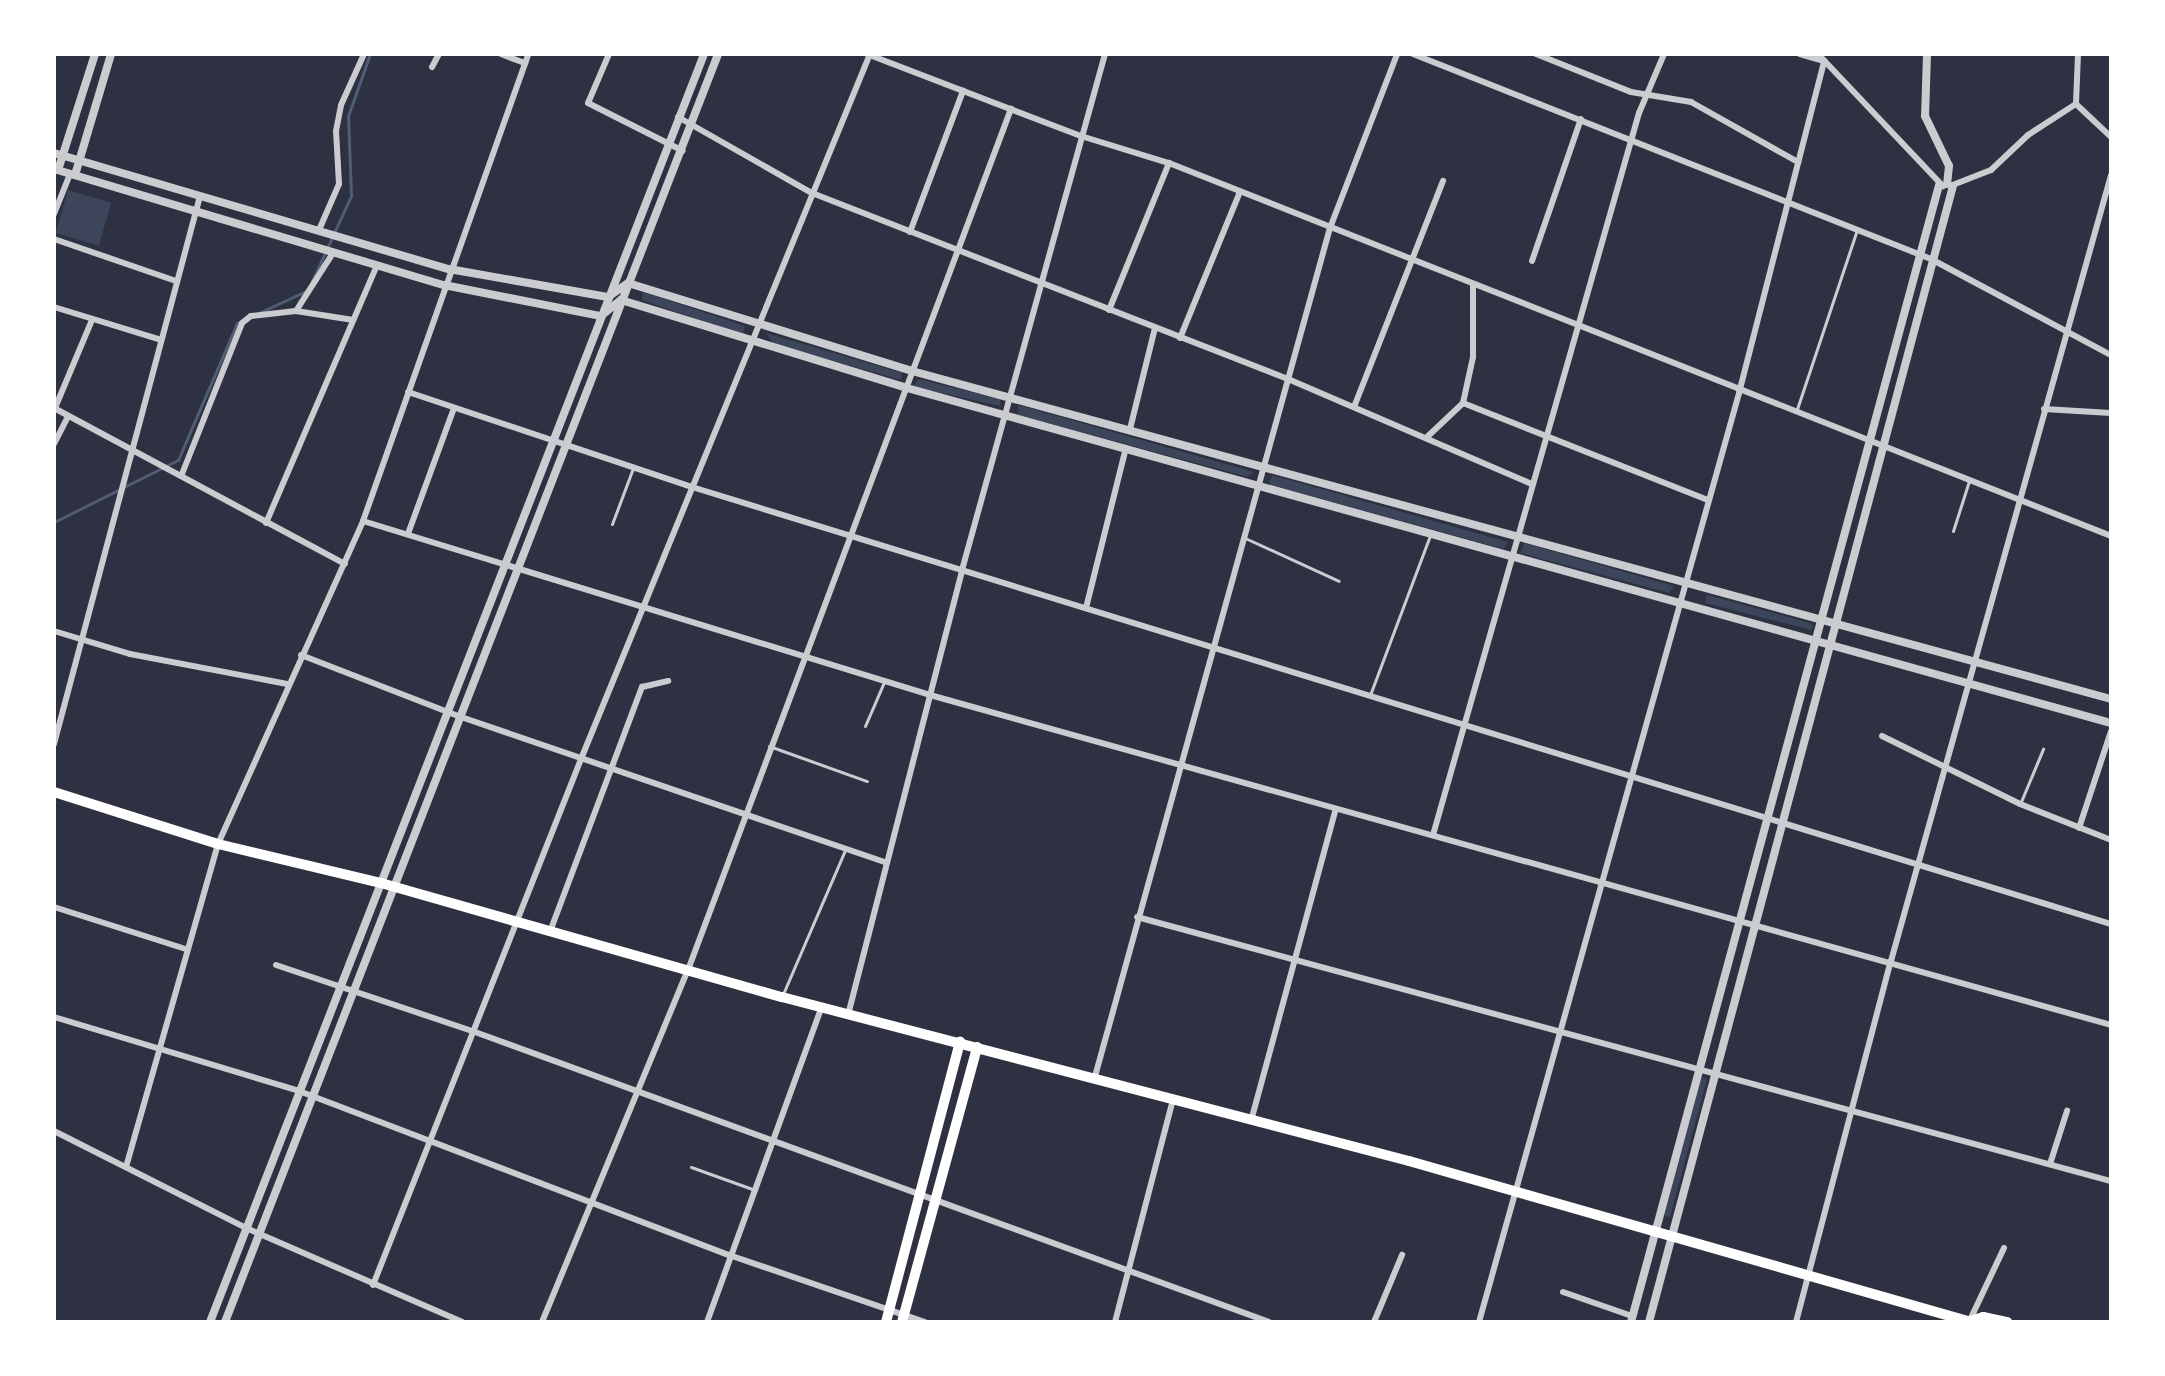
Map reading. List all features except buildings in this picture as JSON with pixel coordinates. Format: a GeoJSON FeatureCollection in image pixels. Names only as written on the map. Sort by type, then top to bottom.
{"type":"FeatureCollection","features":[{"type":"Feature","properties":{"kind":"main road"},"geometry":{"type":"LineString","coordinates":[[54,792],[218,844],[519,920],[821,1008],[960,1042],[1515,1192],[1970,1321],[1983,1317],[2007,1322]]}},
{"type":"Feature","properties":{"kind":"main road"},"geometry":{"type":"LineString","coordinates":[[886,1322],[960,1042]]}},
{"type":"Feature","properties":{"kind":"main road"},"geometry":{"type":"LineString","coordinates":[[903,1318],[977,1047]]}},
{"type":"Feature","properties":{"kind":"street"},"geometry":{"type":"LineString","coordinates":[[95,54],[56,170],[444,285],[601,316],[621,300]]}},
{"type":"Feature","properties":{"kind":"street"},"geometry":{"type":"LineString","coordinates":[[54,214],[80,161],[111,54]]}},
{"type":"Feature","properties":{"kind":"street"},"geometry":{"type":"LineString","coordinates":[[320,230],[339,184],[336,131],[341,105],[364,54]]}},
{"type":"Feature","properties":{"kind":"street"},"geometry":{"type":"LineString","coordinates":[[432,67],[439,54]]}},
{"type":"Feature","properties":{"kind":"street"},"geometry":{"type":"LineString","coordinates":[[501,54],[525,63]]}},
{"type":"Feature","properties":{"kind":"street"},"geometry":{"type":"LineString","coordinates":[[126,1167],[218,844],[287,684],[363,521],[449,269],[528,54]]}},
{"type":"Feature","properties":{"kind":"street"},"geometry":{"type":"LineString","coordinates":[[609,54],[588,103],[669,141],[683,151]]}},
{"type":"Feature","properties":{"kind":"street"},"geometry":{"type":"LineString","coordinates":[[210,1322],[704,54]]}},
{"type":"Feature","properties":{"kind":"street"},"geometry":{"type":"LineString","coordinates":[[225,1322],[621,300],[683,151],[690,123],[718,54]]}},
{"type":"Feature","properties":{"kind":"street"},"geometry":{"type":"LineString","coordinates":[[373,1285],[581,759],[869,54],[1081,136],[1169,163],[1739,393],[1871,439],[2111,536]]}},
{"type":"Feature","properties":{"kind":"street"},"geometry":{"type":"LineString","coordinates":[[848,1015],[962,570],[1105,54]]}},
{"type":"Feature","properties":{"kind":"street"},"geometry":{"type":"LineString","coordinates":[[1094,1080],[1330,228],[1397,54]]}},
{"type":"Feature","properties":{"kind":"street"},"geometry":{"type":"LineString","coordinates":[[1413,54],[1918,253],[2065,334],[2111,355]]}},
{"type":"Feature","properties":{"kind":"street"},"geometry":{"type":"LineString","coordinates":[[1536,54],[1645,95],[1691,102],[1798,162]]}},
{"type":"Feature","properties":{"kind":"street"},"geometry":{"type":"LineString","coordinates":[[1433,835],[1516,536],[1580,328],[1645,95],[1664,54]]}},
{"type":"Feature","properties":{"kind":"street"},"geometry":{"type":"LineString","coordinates":[[1800,54],[1824,61]]}},
{"type":"Feature","properties":{"kind":"street"},"geometry":{"type":"LineString","coordinates":[[1818,54],[1946,186]]}},
{"type":"Feature","properties":{"kind":"street"},"geometry":{"type":"LineString","coordinates":[[1649,1322],[1714,1072],[1887,446],[1931,259],[1950,170],[1925,116],[1927,54]]}},
{"type":"Feature","properties":{"kind":"street"},"geometry":{"type":"LineString","coordinates":[[1563,1292],[1632,1319],[1653,1231],[1818,640],[1918,253],[1946,186],[1991,170],[2028,135],[2077,101],[2080,84],[2078,54]]}},
{"type":"Feature","properties":{"kind":"street"},"geometry":{"type":"LineString","coordinates":[[1479,1322],[1562,1031],[1683,582],[1739,393],[1824,61]]}},
{"type":"Feature","properties":{"kind":"street"},"geometry":{"type":"LineString","coordinates":[[910,232],[963,91]]}},
{"type":"Feature","properties":{"kind":"street"},"geometry":{"type":"LineString","coordinates":[[2077,101],[2111,137]]}},
{"type":"Feature","properties":{"kind":"street"},"geometry":{"type":"LineString","coordinates":[[542,1322],[635,1091],[688,970],[769,746],[1011,109]]}},
{"type":"Feature","properties":{"kind":"street"},"geometry":{"type":"LineString","coordinates":[[678,117],[812,193],[1288,379],[1532,484]]}},
{"type":"Feature","properties":{"kind":"street"},"geometry":{"type":"LineString","coordinates":[[1532,261],[1581,119]]}},
{"type":"Feature","properties":{"kind":"street"},"geometry":{"type":"LineString","coordinates":[[59,154],[449,269],[608,297],[628,283]]}},
{"type":"Feature","properties":{"kind":"street"},"geometry":{"type":"LineString","coordinates":[[1109,310],[1169,163]]}},
{"type":"Feature","properties":{"kind":"street"},"geometry":{"type":"LineString","coordinates":[[1796,1322],[1812,1274],[1891,961],[2111,175]]}},
{"type":"Feature","properties":{"kind":"street"},"geometry":{"type":"LineString","coordinates":[[1354,407],[1443,181]]}},
{"type":"Feature","properties":{"kind":"street"},"geometry":{"type":"LineString","coordinates":[[1180,338],[1240,192]]}},
{"type":"Feature","properties":{"kind":"street"},"geometry":{"type":"LineString","coordinates":[[54,744],[200,196]]}},
{"type":"Feature","properties":{"kind":"street"},"geometry":{"type":"LineString","coordinates":[[54,239],[176,281]]}},
{"type":"Feature","properties":{"kind":"street"},"geometry":{"type":"LineString","coordinates":[[296,311],[330,252]]}},
{"type":"Feature","properties":{"kind":"street"},"geometry":{"type":"LineString","coordinates":[[266,523],[377,265]]}},
{"type":"Feature","properties":{"kind":"street"},"geometry":{"type":"LineString","coordinates":[[628,283],[912,371],[1010,395],[1263,468],[2111,699]]}},
{"type":"Feature","properties":{"kind":"street"},"geometry":{"type":"LineString","coordinates":[[1426,438],[1463,403],[1473,357],[1473,286]]}},
{"type":"Feature","properties":{"kind":"street"},"geometry":{"type":"LineString","coordinates":[[621,300],[907,388],[1818,640],[1967,686],[2111,723]]}},
{"type":"Feature","properties":{"kind":"street"},"geometry":{"type":"LineString","coordinates":[[54,307],[161,340]]}},
{"type":"Feature","properties":{"kind":"street"},"geometry":{"type":"LineString","coordinates":[[181,473],[242,323],[251,316],[296,311],[353,320]]}},
{"type":"Feature","properties":{"kind":"street"},"geometry":{"type":"LineString","coordinates":[[92,320],[54,408],[134,446],[266,523],[345,564]]}},
{"type":"Feature","properties":{"kind":"street"},"geometry":{"type":"LineString","coordinates":[[1130,429],[1155,328]]}},
{"type":"Feature","properties":{"kind":"street"},"geometry":{"type":"LineString","coordinates":[[408,392],[692,487],[1630,774],[1784,825],[1919,861],[2111,924]]}},
{"type":"Feature","properties":{"kind":"street"},"geometry":{"type":"LineString","coordinates":[[1463,403],[1708,500]]}},
{"type":"Feature","properties":{"kind":"street"},"geometry":{"type":"LineString","coordinates":[[409,531],[454,408]]}},
{"type":"Feature","properties":{"kind":"street"},"geometry":{"type":"LineString","coordinates":[[2044,409],[2111,413]]}},
{"type":"Feature","properties":{"kind":"street"},"geometry":{"type":"LineString","coordinates":[[54,444],[68,416]]}},
{"type":"Feature","properties":{"kind":"street"},"geometry":{"type":"LineString","coordinates":[[1086,608],[1126,448]]}},
{"type":"Feature","properties":{"kind":"street"},"geometry":{"type":"LineString","coordinates":[[1340,510],[1346,490]]}},
{"type":"Feature","properties":{"kind":"street"},"geometry":{"type":"LineString","coordinates":[[363,521],[409,531],[505,564],[644,604],[930,695],[1756,923],[2111,1025]]}},
{"type":"Feature","properties":{"kind":"street"},"geometry":{"type":"LineString","coordinates":[[54,631],[130,654],[287,684]]}},
{"type":"Feature","properties":{"kind":"street"},"geometry":{"type":"LineString","coordinates":[[301,655],[461,717],[887,863]]}},
{"type":"Feature","properties":{"kind":"street"},"geometry":{"type":"LineString","coordinates":[[551,929],[642,687],[668,681]]}},
{"type":"Feature","properties":{"kind":"street"},"geometry":{"type":"LineString","coordinates":[[2079,828],[2111,731]]}},
{"type":"Feature","properties":{"kind":"street"},"geometry":{"type":"LineString","coordinates":[[1882,736],[2020,804],[2111,840]]}},
{"type":"Feature","properties":{"kind":"street"},"geometry":{"type":"LineString","coordinates":[[1251,1121],[1336,809]]}},
{"type":"Feature","properties":{"kind":"street"},"geometry":{"type":"LineString","coordinates":[[54,907],[186,949]]}},
{"type":"Feature","properties":{"kind":"street"},"geometry":{"type":"LineString","coordinates":[[1137,917],[2111,1181]]}},
{"type":"Feature","properties":{"kind":"street"},"geometry":{"type":"LineString","coordinates":[[276,965],[339,989],[354,989],[475,1032],[1269,1322]]}},
{"type":"Feature","properties":{"kind":"street"},"geometry":{"type":"LineString","coordinates":[[707,1322],[821,1008]]}},
{"type":"Feature","properties":{"kind":"street"},"geometry":{"type":"LineString","coordinates":[[54,1017],[299,1091],[732,1256],[889,1310],[903,1318],[925,1322]]}},
{"type":"Feature","properties":{"kind":"street"},"geometry":{"type":"LineString","coordinates":[[1115,1322],[1173,1100]]}},
{"type":"Feature","properties":{"kind":"street"},"geometry":{"type":"LineString","coordinates":[[2050,1164],[2067,1111]]}},
{"type":"Feature","properties":{"kind":"street"},"geometry":{"type":"LineString","coordinates":[[54,1132],[246,1228],[462,1322]]}},
{"type":"Feature","properties":{"kind":"street"},"geometry":{"type":"LineString","coordinates":[[1970,1321],[2004,1248]]}},
{"type":"Feature","properties":{"kind":"street"},"geometry":{"type":"LineString","coordinates":[[1374,1322],[1402,1255]]}},
{"type":"Feature","properties":{"kind":"street"},"geometry":{"type":"LineString","coordinates":[[218,1301],[231,1306]]}},
{"type":"Feature","properties":{"kind":"lane"},"geometry":{"type":"LineString","coordinates":[[1795,412],[1857,229]]}},
{"type":"Feature","properties":{"kind":"lane"},"geometry":{"type":"LineString","coordinates":[[612,524],[633,468]]}},
{"type":"Feature","properties":{"kind":"lane"},"geometry":{"type":"LineString","coordinates":[[1953,531],[1970,479]]}},
{"type":"Feature","properties":{"kind":"lane"},"geometry":{"type":"LineString","coordinates":[[1370,695],[1430,535]]}},
{"type":"Feature","properties":{"kind":"lane"},"geometry":{"type":"LineString","coordinates":[[1245,538],[1339,581]]}},
{"type":"Feature","properties":{"kind":"lane"},"geometry":{"type":"LineString","coordinates":[[865,726],[885,681]]}},
{"type":"Feature","properties":{"kind":"lane"},"geometry":{"type":"LineString","coordinates":[[769,746],[867,781]]}},
{"type":"Feature","properties":{"kind":"lane"},"geometry":{"type":"LineString","coordinates":[[2020,804],[2043,749]]}},
{"type":"Feature","properties":{"kind":"lane"},"geometry":{"type":"LineString","coordinates":[[782,997],[846,849]]}},
{"type":"Feature","properties":{"kind":"lane"},"geometry":{"type":"LineString","coordinates":[[691,1167],[755,1190]]}},
{"type":"Feature","properties":{"kind":"shaded area"},"geometry":{"type":"Polygon","coordinates":[[[68,190],[111,202],[99,246],[56,233],[68,190]]]}},
{"type":"Feature","properties":{"kind":"shaded area"},"geometry":{"type":"Polygon","coordinates":[[[643,292],[745,326],[743,335],[642,300],[643,292]]]}},
{"type":"Feature","properties":{"kind":"shaded area"},"geometry":{"type":"Polygon","coordinates":[[[766,333],[902,373],[901,380],[774,344],[766,333]]]}},
{"type":"Feature","properties":{"kind":"shaded area"},"geometry":{"type":"Polygon","coordinates":[[[918,379],[1000,399],[1000,406],[914,387],[918,379]]]}},
{"type":"Feature","properties":{"kind":"shaded area"},"geometry":{"type":"Polygon","coordinates":[[[1018,405],[1254,472],[1248,477],[1018,415],[1018,405]]]}},
{"type":"Feature","properties":{"kind":"shaded area"},"geometry":{"type":"Polygon","coordinates":[[[1272,475],[1508,542],[1504,549],[1268,484],[1272,475]]]}},
{"type":"Feature","properties":{"kind":"shaded area"},"geometry":{"type":"Polygon","coordinates":[[[1524,543],[1674,586],[1669,593],[1520,553],[1524,543]]]}},
{"type":"Feature","properties":{"kind":"shaded area"},"geometry":{"type":"Polygon","coordinates":[[[1707,595],[1813,626],[1811,630],[1705,603],[1707,595]]]}},
{"type":"Feature","properties":{"kind":"shaded area"},"geometry":{"type":"Polygon","coordinates":[[[1701,1077],[1707,1079],[1670,1217],[1664,1216],[1701,1077]]]}},
{"type":"Feature","properties":{"kind":"waterway"},"geometry":{"type":"LineString","coordinates":[[312,281],[351,196],[348,116],[370,54]]}},
{"type":"Feature","properties":{"kind":"waterway"},"geometry":{"type":"LineString","coordinates":[[54,522],[178,460],[237,323],[306,291]]}}]}
